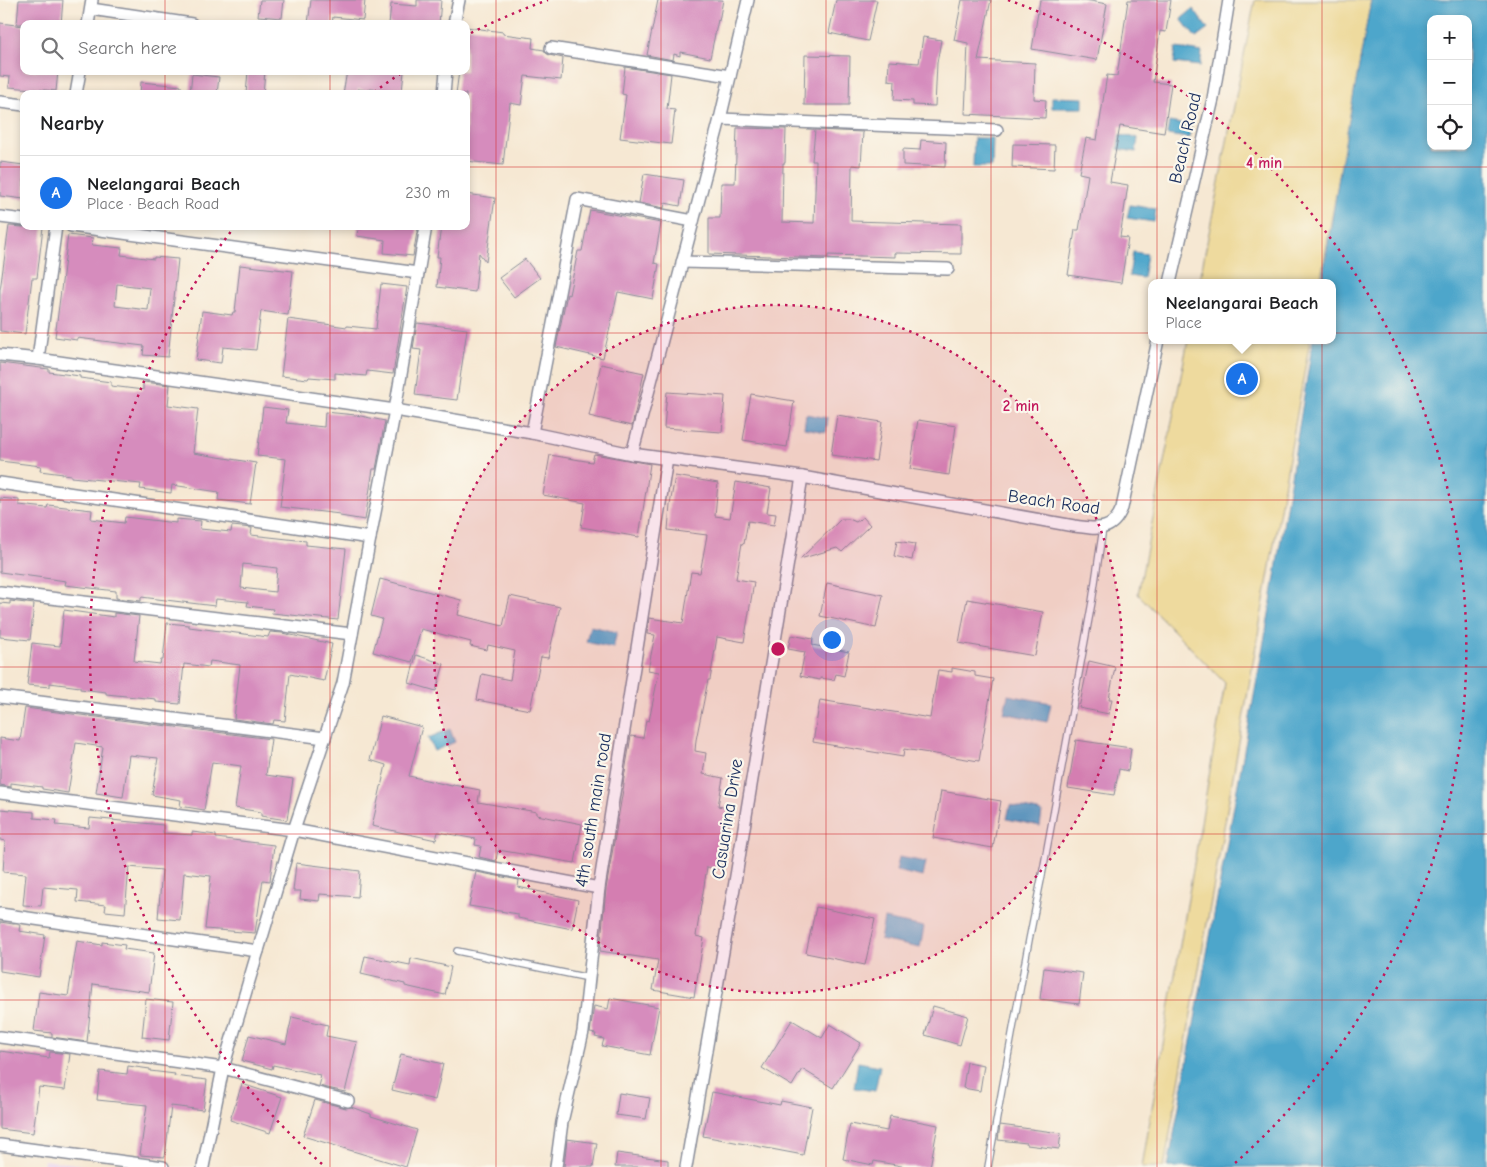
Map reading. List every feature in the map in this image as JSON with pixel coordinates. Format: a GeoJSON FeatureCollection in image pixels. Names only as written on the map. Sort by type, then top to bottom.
{"type":"FeatureCollection","features":[{"type":"Feature","properties":{"kind":"street"},"geometry":{"type":"LineString","coordinates":[[455,20],[459,0]]}},
{"type":"Feature","properties":{"kind":"street"},"geometry":{"type":"LineString","coordinates":[[632,454],[720,119],[748,0]]}},
{"type":"Feature","properties":{"kind":"street","name":"Beach Road"},"geometry":{"type":"LineString","coordinates":[[1171,279],[1213,99],[1229,0]]}},
{"type":"Feature","properties":{"kind":"street"},"geometry":{"type":"LineString","coordinates":[[89,20],[91,5],[171,20]]}},
{"type":"Feature","properties":{"kind":"street"},"geometry":{"type":"LineString","coordinates":[[551,48],[730,76]]}},
{"type":"Feature","properties":{"kind":"street"},"geometry":{"type":"LineString","coordinates":[[77,90],[79,75]]}},
{"type":"Feature","properties":{"kind":"street"},"geometry":{"type":"LineString","coordinates":[[444,90],[446,75]]}},
{"type":"Feature","properties":{"kind":"street"},"geometry":{"type":"LineString","coordinates":[[0,102],[20,104]]}},
{"type":"Feature","properties":{"kind":"street"},"geometry":{"type":"LineString","coordinates":[[720,119],[997,130]]}},
{"type":"Feature","properties":{"kind":"street"},"geometry":{"type":"LineString","coordinates":[[532,433],[577,199],[693,221]]}},
{"type":"Feature","properties":{"kind":"street"},"geometry":{"type":"LineString","coordinates":[[0,217],[20,220]]}},
{"type":"Feature","properties":{"kind":"street"},"geometry":{"type":"LineString","coordinates":[[38,359],[55,230]]}},
{"type":"Feature","properties":{"kind":"street"},"geometry":{"type":"LineString","coordinates":[[100,230],[418,274]]}},
{"type":"Feature","properties":{"kind":"street"},"geometry":{"type":"LineString","coordinates":[[203,1167],[223,1068],[294,830],[343,682],[395,410],[425,230]]}},
{"type":"Feature","properties":{"kind":"street"},"geometry":{"type":"LineString","coordinates":[[682,262],[948,269]]}},
{"type":"Feature","properties":{"kind":"street","name":"Beach Road"},"geometry":{"type":"LineString","coordinates":[[0,355],[395,410],[532,433],[632,454],[802,477],[1074,526],[1104,528],[1113,524],[1122,508],[1157,344]]}},
{"type":"Feature","properties":{"kind":"street","name":"4th south main road"},"geometry":{"type":"LineString","coordinates":[[556,1167],[562,1122],[583,1032],[598,888],[667,459]]}},
{"type":"Feature","properties":{"kind":"street","name":"Casuarina Drive"},"geometry":{"type":"LineString","coordinates":[[686,1167],[802,477]]}},
{"type":"Feature","properties":{"kind":"street"},"geometry":{"type":"LineString","coordinates":[[0,483],[370,538]]}},
{"type":"Feature","properties":{"kind":"street"},"geometry":{"type":"LineString","coordinates":[[0,592],[352,634]]}},
{"type":"Feature","properties":{"kind":"street"},"geometry":{"type":"LineString","coordinates":[[0,697],[325,738]]}},
{"type":"Feature","properties":{"kind":"street"},"geometry":{"type":"LineString","coordinates":[[0,793],[294,830],[598,888]]}},
{"type":"Feature","properties":{"kind":"street"},"geometry":{"type":"LineString","coordinates":[[0,914],[258,951]]}},
{"type":"Feature","properties":{"kind":"street"},"geometry":{"type":"LineString","coordinates":[[0,1038],[223,1068],[348,1101]]}},
{"type":"Feature","properties":{"kind":"street"},"geometry":{"type":"LineString","coordinates":[[0,1146],[163,1167]]}},
{"type":"Feature","properties":{"kind":"lane"},"geometry":{"type":"LineString","coordinates":[[988,1167],[1104,528]]}},
{"type":"Feature","properties":{"kind":"lane"},"geometry":{"type":"LineString","coordinates":[[458,951],[589,978]]}},
{"type":"Feature","properties":{"kind":"shaded area"},"geometry":{"type":"Polygon","coordinates":[[[44,1160],[97,1167],[43,1167],[44,1160]]]}},
{"type":"Feature","properties":{"kind":"sand"},"geometry":{"type":"Polygon","coordinates":[[[1255,0],[1371,0],[1321,279],[1200,279],[1255,0]]]}},
{"type":"Feature","properties":{"kind":"sand"},"geometry":{"type":"Polygon","coordinates":[[[1187,344],[1309,344],[1164,1167],[1142,1167],[1225,683],[1138,594],[1187,344]]]}},
{"type":"Feature","properties":{"kind":"water"},"geometry":{"type":"Polygon","coordinates":[[[1371,0],[1487,0],[1487,1167],[1168,1167],[1269,614],[1312,344],[1336,344],[1336,279],[1323,279],[1341,164],[1371,0]]]}},
{"type":"Feature","properties":{"kind":"water"},"geometry":{"type":"Polygon","coordinates":[[[1193,9],[1208,29],[1196,38],[1181,19],[1193,9]]]}},
{"type":"Feature","properties":{"kind":"water"},"geometry":{"type":"Polygon","coordinates":[[[1176,48],[1202,52],[1200,66],[1174,63],[1176,48]]]}},
{"type":"Feature","properties":{"kind":"water"},"geometry":{"type":"Polygon","coordinates":[[[1052,97],[1083,98],[1083,108],[1052,108],[1052,97]]]}},
{"type":"Feature","properties":{"kind":"water"},"geometry":{"type":"Polygon","coordinates":[[[1169,122],[1191,126],[1189,138],[1167,135],[1169,122]]]}},
{"type":"Feature","properties":{"kind":"water"},"geometry":{"type":"Polygon","coordinates":[[[1120,135],[1138,138],[1136,152],[1118,149],[1120,135]]]}},
{"type":"Feature","properties":{"kind":"water"},"geometry":{"type":"Polygon","coordinates":[[[974,138],[993,138],[992,167],[973,167],[974,138]]]}},
{"type":"Feature","properties":{"kind":"water"},"geometry":{"type":"Polygon","coordinates":[[[1130,205],[1156,209],[1154,222],[1127,218],[1130,205]]]}},
{"type":"Feature","properties":{"kind":"water"},"geometry":{"type":"Polygon","coordinates":[[[1133,252],[1147,254],[1143,278],[1129,276],[1133,252]]]}},
{"type":"Feature","properties":{"kind":"water"},"geometry":{"type":"Polygon","coordinates":[[[806,414],[828,418],[826,432],[804,428],[806,414]]]}},
{"type":"Feature","properties":{"kind":"water"},"geometry":{"type":"Polygon","coordinates":[[[590,626],[617,632],[613,648],[586,642],[590,626]]]}},
{"type":"Feature","properties":{"kind":"water"},"geometry":{"type":"Polygon","coordinates":[[[1008,695],[1051,703],[1047,722],[1004,713],[1008,695]]]}},
{"type":"Feature","properties":{"kind":"water"},"geometry":{"type":"Polygon","coordinates":[[[450,729],[455,742],[434,751],[428,738],[450,729]]]}},
{"type":"Feature","properties":{"kind":"water"},"geometry":{"type":"Polygon","coordinates":[[[1010,805],[1042,812],[1040,826],[1007,819],[1010,805]]]}},
{"type":"Feature","properties":{"kind":"water"},"geometry":{"type":"Polygon","coordinates":[[[899,857],[926,862],[923,877],[896,871],[899,857]]]}},
{"type":"Feature","properties":{"kind":"water"},"geometry":{"type":"Polygon","coordinates":[[[884,919],[924,927],[920,948],[880,940],[884,919]]]}},
{"type":"Feature","properties":{"kind":"water"},"geometry":{"type":"Polygon","coordinates":[[[858,1062],[880,1066],[875,1091],[854,1088],[858,1062]]]}},
{"type":"Feature","properties":{"kind":"building"},"geometry":{"type":"Polygon","coordinates":[[[19,0],[63,0],[61,20],[20,20],[20,24],[17,24],[19,0]]]}},
{"type":"Feature","properties":{"kind":"building"},"geometry":{"type":"Polygon","coordinates":[[[260,0],[284,0],[282,18],[258,16],[260,0]]]}},
{"type":"Feature","properties":{"kind":"building"},"geometry":{"type":"Polygon","coordinates":[[[311,0],[365,0],[363,20],[333,17],[333,20],[308,20],[311,0]]]}},
{"type":"Feature","properties":{"kind":"building"},"geometry":{"type":"Polygon","coordinates":[[[417,0],[441,0],[439,20],[389,20],[391,4],[417,6],[417,0]]]}},
{"type":"Feature","properties":{"kind":"building"},"geometry":{"type":"Polygon","coordinates":[[[658,0],[723,0],[710,58],[680,52],[680,56],[674,54],[673,60],[647,55],[658,0]]]}},
{"type":"Feature","properties":{"kind":"building"},"geometry":{"type":"Polygon","coordinates":[[[836,0],[877,0],[868,41],[829,33],[836,0]]]}},
{"type":"Feature","properties":{"kind":"building"},"geometry":{"type":"Polygon","coordinates":[[[962,0],[991,0],[978,60],[1035,63],[1034,99],[1046,100],[1045,118],[965,114],[968,43],[954,40],[962,0]]]}},
{"type":"Feature","properties":{"kind":"building"},"geometry":{"type":"Polygon","coordinates":[[[1040,0],[1085,0],[1107,4],[1097,60],[1032,49],[1040,0]]]}},
{"type":"Feature","properties":{"kind":"building"},"geometry":{"type":"Polygon","coordinates":[[[1128,0],[1171,0],[1166,32],[1160,31],[1153,82],[1171,84],[1164,133],[1120,126],[1110,182],[1128,185],[1120,237],[1128,238],[1121,283],[1068,275],[1075,230],[1079,230],[1088,175],[1079,173],[1086,138],[1097,140],[1107,75],[1117,76],[1128,0]]]}},
{"type":"Feature","properties":{"kind":"building"},"geometry":{"type":"Polygon","coordinates":[[[0,23],[20,26],[20,75],[58,75],[56,90],[9,87],[10,77],[0,76],[0,23]]]}},
{"type":"Feature","properties":{"kind":"building"},"geometry":{"type":"Polygon","coordinates":[[[470,28],[533,38],[532,48],[544,50],[549,55],[563,58],[561,80],[525,76],[521,105],[510,103],[503,165],[470,161],[470,90],[457,90],[458,75],[470,75],[470,28]]]}},
{"type":"Feature","properties":{"kind":"building"},"geometry":{"type":"Polygon","coordinates":[[[923,37],[941,40],[937,63],[935,106],[913,105],[913,101],[894,100],[895,81],[888,80],[889,61],[919,63],[923,37]]]}},
{"type":"Feature","properties":{"kind":"building"},"geometry":{"type":"Polygon","coordinates":[[[805,55],[850,56],[849,105],[804,105],[805,55]]]}},
{"type":"Feature","properties":{"kind":"building"},"geometry":{"type":"Polygon","coordinates":[[[625,67],[671,74],[667,109],[675,110],[671,144],[620,138],[626,95],[622,94],[625,67]]]}},
{"type":"Feature","properties":{"kind":"building"},"geometry":{"type":"Polygon","coordinates":[[[192,75],[219,77],[217,90],[190,90],[192,75]]]}},
{"type":"Feature","properties":{"kind":"building"},"geometry":{"type":"Polygon","coordinates":[[[248,75],[265,75],[263,90],[246,90],[248,75]]]}},
{"type":"Feature","properties":{"kind":"building"},"geometry":{"type":"Polygon","coordinates":[[[346,75],[404,75],[402,90],[344,90],[346,75]]]}},
{"type":"Feature","properties":{"kind":"building"},"geometry":{"type":"Polygon","coordinates":[[[141,82],[181,86],[181,90],[140,90],[141,82]]]}},
{"type":"Feature","properties":{"kind":"building"},"geometry":{"type":"Polygon","coordinates":[[[737,128],[786,129],[785,163],[783,163],[782,222],[814,223],[816,161],[812,161],[815,130],[863,132],[861,166],[852,165],[851,221],[961,224],[961,254],[895,253],[895,257],[828,255],[828,258],[709,254],[709,218],[720,218],[721,183],[735,183],[737,128]]]}},
{"type":"Feature","properties":{"kind":"building"},"geometry":{"type":"Polygon","coordinates":[[[921,140],[946,142],[945,167],[903,165],[903,149],[920,150],[921,140]]]}},
{"type":"Feature","properties":{"kind":"building"},"geometry":{"type":"Polygon","coordinates":[[[1013,144],[1055,145],[1054,169],[1012,167],[1013,144]]]}},
{"type":"Feature","properties":{"kind":"building"},"geometry":{"type":"Polygon","coordinates":[[[0,162],[20,164],[20,198],[0,196],[0,162]]]}},
{"type":"Feature","properties":{"kind":"building"},"geometry":{"type":"Polygon","coordinates":[[[644,174],[684,180],[680,206],[665,203],[664,208],[639,203],[644,174]]]}},
{"type":"Feature","properties":{"kind":"building"},"geometry":{"type":"Polygon","coordinates":[[[470,195],[495,198],[486,262],[479,253],[475,292],[437,287],[440,257],[437,257],[440,230],[470,230],[470,195]]]}},
{"type":"Feature","properties":{"kind":"building"},"geometry":{"type":"Polygon","coordinates":[[[590,210],[661,223],[654,263],[659,264],[653,299],[618,292],[603,358],[556,347],[578,251],[582,251],[590,210]]]}},
{"type":"Feature","properties":{"kind":"building"},"geometry":{"type":"Polygon","coordinates":[[[9,226],[20,227],[20,230],[43,230],[37,278],[32,278],[25,334],[0,331],[0,290],[9,226]]]}},
{"type":"Feature","properties":{"kind":"building"},"geometry":{"type":"Polygon","coordinates":[[[358,230],[417,230],[413,256],[384,253],[385,240],[357,236],[358,230]]]}},
{"type":"Feature","properties":{"kind":"building"},"geometry":{"type":"Polygon","coordinates":[[[68,235],[93,238],[92,245],[122,248],[121,255],[154,259],[154,257],[178,259],[168,357],[143,355],[144,346],[55,337],[68,235]],[[117,284],[115,306],[148,310],[150,288],[117,284]]]}},
{"type":"Feature","properties":{"kind":"building"},"geometry":{"type":"Polygon","coordinates":[[[525,259],[540,278],[514,297],[499,278],[525,259]]]}},
{"type":"Feature","properties":{"kind":"building"},"geometry":{"type":"Polygon","coordinates":[[[240,265],[293,271],[288,315],[261,311],[256,350],[223,347],[221,363],[196,360],[202,311],[232,315],[235,312],[240,265]]]}},
{"type":"Feature","properties":{"kind":"building"},"geometry":{"type":"Polygon","coordinates":[[[381,284],[407,287],[393,374],[367,371],[366,376],[335,373],[335,379],[281,376],[288,319],[376,329],[381,284]]]}},
{"type":"Feature","properties":{"kind":"building"},"geometry":{"type":"Polygon","coordinates":[[[417,323],[467,329],[457,400],[415,395],[421,350],[413,349],[417,323]]]}},
{"type":"Feature","properties":{"kind":"building"},"geometry":{"type":"Polygon","coordinates":[[[0,363],[49,369],[49,372],[111,382],[111,386],[143,390],[143,382],[170,385],[168,405],[198,409],[193,453],[256,463],[250,504],[218,500],[219,492],[172,485],[171,493],[140,489],[141,484],[71,477],[71,475],[40,471],[41,466],[0,461],[0,363]]]}},
{"type":"Feature","properties":{"kind":"building"},"geometry":{"type":"Polygon","coordinates":[[[601,364],[644,373],[632,426],[589,416],[601,364]]]}},
{"type":"Feature","properties":{"kind":"building"},"geometry":{"type":"Polygon","coordinates":[[[667,392],[725,396],[722,432],[664,428],[667,392]]]}},
{"type":"Feature","properties":{"kind":"building"},"geometry":{"type":"Polygon","coordinates":[[[751,394],[794,401],[787,447],[743,440],[751,394]]]}},
{"type":"Feature","properties":{"kind":"building"},"geometry":{"type":"Polygon","coordinates":[[[263,407],[288,410],[286,423],[324,427],[325,412],[356,415],[385,421],[376,469],[373,469],[365,520],[340,516],[340,514],[280,507],[286,459],[257,456],[263,407]]]}},
{"type":"Feature","properties":{"kind":"building"},"geometry":{"type":"Polygon","coordinates":[[[837,415],[882,422],[876,461],[831,455],[837,415]]]}},
{"type":"Feature","properties":{"kind":"building"},"geometry":{"type":"Polygon","coordinates":[[[918,420],[956,426],[949,475],[910,469],[918,420]]]}},
{"type":"Feature","properties":{"kind":"building"},"geometry":{"type":"Polygon","coordinates":[[[594,454],[650,464],[639,537],[581,527],[585,503],[543,495],[550,455],[592,462],[594,454]]]}},
{"type":"Feature","properties":{"kind":"building"},"geometry":{"type":"Polygon","coordinates":[[[675,476],[718,483],[715,516],[730,518],[736,482],[771,488],[767,513],[776,514],[774,525],[748,521],[736,579],[754,582],[744,642],[717,637],[710,680],[708,680],[696,740],[695,751],[706,753],[703,774],[723,778],[718,806],[732,809],[721,869],[707,867],[696,936],[704,938],[694,997],[653,990],[658,960],[600,951],[606,889],[631,736],[643,738],[646,720],[649,721],[659,672],[648,670],[655,635],[647,634],[649,618],[683,623],[691,572],[700,573],[707,535],[668,530],[675,476]]]}},
{"type":"Feature","properties":{"kind":"building"},"geometry":{"type":"Polygon","coordinates":[[[0,498],[19,500],[19,505],[47,508],[48,505],[92,510],[91,519],[124,523],[125,517],[176,523],[176,519],[201,521],[200,529],[231,532],[232,526],[252,528],[251,535],[306,541],[306,545],[346,549],[338,620],[272,613],[273,609],[247,606],[248,602],[216,599],[215,606],[141,597],[141,601],[116,598],[116,591],[65,585],[66,581],[0,572],[0,498]],[[243,564],[241,588],[275,592],[277,568],[243,564]]]}},
{"type":"Feature","properties":{"kind":"building"},"geometry":{"type":"Polygon","coordinates":[[[863,517],[870,525],[842,552],[837,548],[800,559],[841,519],[849,519],[856,522],[863,517]]]}},
{"type":"Feature","properties":{"kind":"building"},"geometry":{"type":"Polygon","coordinates":[[[897,541],[915,544],[912,560],[894,556],[897,541]]]}},
{"type":"Feature","properties":{"kind":"building"},"geometry":{"type":"Polygon","coordinates":[[[380,579],[461,600],[458,615],[503,626],[510,596],[560,607],[548,658],[541,657],[530,710],[477,700],[482,674],[510,680],[515,651],[488,645],[487,650],[470,646],[471,642],[421,629],[412,662],[373,652],[382,619],[371,616],[380,579]]]}},
{"type":"Feature","properties":{"kind":"building"},"geometry":{"type":"Polygon","coordinates":[[[827,583],[883,595],[876,628],[820,616],[827,583]]]}},
{"type":"Feature","properties":{"kind":"building"},"geometry":{"type":"Polygon","coordinates":[[[967,599],[1043,612],[1035,656],[959,643],[967,599]]]}},
{"type":"Feature","properties":{"kind":"building"},"geometry":{"type":"Polygon","coordinates":[[[10,601],[34,604],[30,640],[0,637],[0,603],[10,604],[10,601]]]}},
{"type":"Feature","properties":{"kind":"building"},"geometry":{"type":"Polygon","coordinates":[[[64,610],[114,617],[114,613],[139,616],[134,661],[160,664],[161,660],[163,660],[167,623],[268,637],[270,632],[282,633],[332,644],[324,681],[290,674],[285,721],[274,720],[273,724],[234,719],[240,665],[210,661],[209,667],[184,664],[180,704],[156,702],[156,699],[106,694],[106,692],[50,683],[50,687],[27,685],[32,643],[60,646],[64,610]]]}},
{"type":"Feature","properties":{"kind":"building"},"geometry":{"type":"Polygon","coordinates":[[[791,635],[813,639],[812,645],[849,652],[844,676],[836,674],[834,680],[820,678],[820,680],[800,676],[805,652],[788,649],[791,635]]]}},
{"type":"Feature","properties":{"kind":"building"},"geometry":{"type":"Polygon","coordinates":[[[416,655],[444,664],[436,691],[409,683],[416,655]]]}},
{"type":"Feature","properties":{"kind":"building"},"geometry":{"type":"Polygon","coordinates":[[[1089,661],[1115,667],[1109,699],[1112,699],[1109,714],[1079,708],[1089,661]]]}},
{"type":"Feature","properties":{"kind":"building"},"geometry":{"type":"Polygon","coordinates":[[[952,668],[975,672],[975,676],[993,679],[979,761],[904,749],[903,757],[813,742],[820,700],[930,718],[938,670],[952,672],[952,668]]]}},
{"type":"Feature","properties":{"kind":"building"},"geometry":{"type":"Polygon","coordinates":[[[25,708],[271,739],[266,775],[293,779],[287,820],[261,816],[261,812],[235,808],[241,766],[212,762],[204,810],[180,806],[181,800],[152,795],[158,758],[129,755],[123,797],[96,793],[103,747],[76,743],[68,793],[11,783],[11,787],[0,785],[0,738],[20,741],[25,708]]]}},
{"type":"Feature","properties":{"kind":"building"},"geometry":{"type":"Polygon","coordinates":[[[381,716],[422,727],[409,776],[480,790],[478,802],[537,812],[537,815],[582,824],[575,863],[498,850],[496,861],[479,857],[481,846],[475,845],[476,839],[438,832],[436,840],[372,826],[386,765],[370,760],[381,716]]]}},
{"type":"Feature","properties":{"kind":"building"},"geometry":{"type":"Polygon","coordinates":[[[1076,740],[1131,748],[1128,771],[1119,769],[1114,795],[1068,788],[1076,740]]]}},
{"type":"Feature","properties":{"kind":"building"},"geometry":{"type":"Polygon","coordinates":[[[941,791],[1001,801],[993,848],[933,838],[941,791]]]}},
{"type":"Feature","properties":{"kind":"building"},"geometry":{"type":"Polygon","coordinates":[[[0,809],[34,812],[34,818],[57,820],[56,825],[89,828],[90,818],[163,825],[163,833],[192,835],[192,832],[216,835],[216,838],[274,845],[270,881],[263,880],[255,933],[205,929],[211,876],[184,873],[180,920],[158,918],[162,870],[129,867],[125,913],[105,911],[106,905],[77,902],[78,890],[43,887],[41,906],[23,905],[26,874],[3,872],[5,841],[0,840],[0,809]]]}},
{"type":"Feature","properties":{"kind":"building"},"geometry":{"type":"Polygon","coordinates":[[[296,863],[360,871],[358,897],[320,894],[319,901],[300,899],[301,891],[293,891],[296,863]]]}},
{"type":"Feature","properties":{"kind":"building"},"geometry":{"type":"Polygon","coordinates":[[[476,872],[519,880],[518,887],[578,900],[572,929],[518,918],[518,914],[469,906],[476,872]]]}},
{"type":"Feature","properties":{"kind":"building"},"geometry":{"type":"Polygon","coordinates":[[[816,907],[875,919],[865,965],[806,953],[816,907]]]}},
{"type":"Feature","properties":{"kind":"building"},"geometry":{"type":"Polygon","coordinates":[[[0,922],[20,925],[19,931],[45,935],[39,977],[0,971],[0,922]]]}},
{"type":"Feature","properties":{"kind":"building"},"geometry":{"type":"Polygon","coordinates":[[[77,941],[102,945],[102,942],[125,945],[124,949],[154,953],[149,992],[93,984],[87,1042],[52,1037],[52,1033],[34,1031],[39,992],[68,996],[77,941]]]}},
{"type":"Feature","properties":{"kind":"building"},"geometry":{"type":"Polygon","coordinates":[[[365,956],[410,965],[411,958],[451,967],[445,995],[361,974],[365,956]]]}},
{"type":"Feature","properties":{"kind":"building"},"geometry":{"type":"Polygon","coordinates":[[[1044,968],[1083,973],[1079,1004],[1040,999],[1044,968]]]}},
{"type":"Feature","properties":{"kind":"building"},"geometry":{"type":"Polygon","coordinates":[[[610,998],[659,1007],[650,1055],[602,1046],[604,1039],[595,1037],[596,1034],[590,1033],[594,1006],[608,1009],[610,998]]]}},
{"type":"Feature","properties":{"kind":"building"},"geometry":{"type":"Polygon","coordinates":[[[146,999],[173,1002],[169,1040],[142,1037],[146,999]]]}},
{"type":"Feature","properties":{"kind":"building"},"geometry":{"type":"Polygon","coordinates":[[[933,1006],[968,1016],[960,1045],[925,1035],[933,1006]]]}},
{"type":"Feature","properties":{"kind":"building"},"geometry":{"type":"Polygon","coordinates":[[[292,1017],[328,1025],[326,1036],[357,1042],[345,1092],[319,1086],[320,1075],[273,1065],[272,1069],[242,1061],[249,1035],[286,1044],[292,1017]]]}},
{"type":"Feature","properties":{"kind":"building"},"geometry":{"type":"Polygon","coordinates":[[[792,1020],[822,1038],[830,1024],[861,1043],[833,1088],[802,1069],[792,1086],[762,1068],[792,1020]]]}},
{"type":"Feature","properties":{"kind":"building"},"geometry":{"type":"Polygon","coordinates":[[[0,1051],[49,1058],[50,1052],[70,1054],[65,1090],[39,1087],[33,1133],[0,1129],[0,1051]]]}},
{"type":"Feature","properties":{"kind":"building"},"geometry":{"type":"Polygon","coordinates":[[[401,1054],[443,1064],[435,1100],[392,1090],[401,1054]]]}},
{"type":"Feature","properties":{"kind":"building"},"geometry":{"type":"Polygon","coordinates":[[[967,1062],[984,1065],[980,1091],[963,1088],[967,1062]]]}},
{"type":"Feature","properties":{"kind":"building"},"geometry":{"type":"Polygon","coordinates":[[[128,1066],[175,1074],[174,1076],[207,1080],[203,1110],[171,1106],[165,1157],[140,1155],[147,1105],[97,1100],[100,1071],[127,1074],[128,1066]]]}},
{"type":"Feature","properties":{"kind":"building"},"geometry":{"type":"Polygon","coordinates":[[[242,1084],[282,1097],[270,1133],[230,1120],[242,1084]]]}},
{"type":"Feature","properties":{"kind":"building"},"geometry":{"type":"Polygon","coordinates":[[[712,1092],[780,1105],[781,1101],[812,1107],[803,1155],[703,1136],[712,1092]]]}},
{"type":"Feature","properties":{"kind":"building"},"geometry":{"type":"Polygon","coordinates":[[[619,1093],[650,1098],[646,1119],[616,1115],[619,1093]]]}},
{"type":"Feature","properties":{"kind":"building"},"geometry":{"type":"Polygon","coordinates":[[[315,1100],[346,1108],[351,1107],[371,1114],[371,1116],[417,1130],[406,1167],[303,1136],[315,1100]]]}},
{"type":"Feature","properties":{"kind":"building"},"geometry":{"type":"Polygon","coordinates":[[[890,1116],[938,1125],[930,1167],[907,1167],[874,1161],[873,1165],[843,1159],[850,1124],[887,1131],[890,1116]]]}},
{"type":"Feature","properties":{"kind":"building"},"geometry":{"type":"Polygon","coordinates":[[[1000,1125],[1061,1133],[1059,1149],[998,1140],[1000,1125]]]}},
{"type":"Feature","properties":{"kind":"building"},"geometry":{"type":"Polygon","coordinates":[[[567,1139],[597,1143],[593,1167],[564,1167],[567,1139]]]}},
{"type":"Feature","properties":{"kind":"building"},"geometry":{"type":"Polygon","coordinates":[[[617,1153],[668,1160],[668,1167],[615,1167],[617,1153]]]}},
{"type":"Feature","properties":{"kind":"place","name":"Neelangarai Beach"},"geometry":{"type":"Point","coordinates":[1242,379]}}]}
